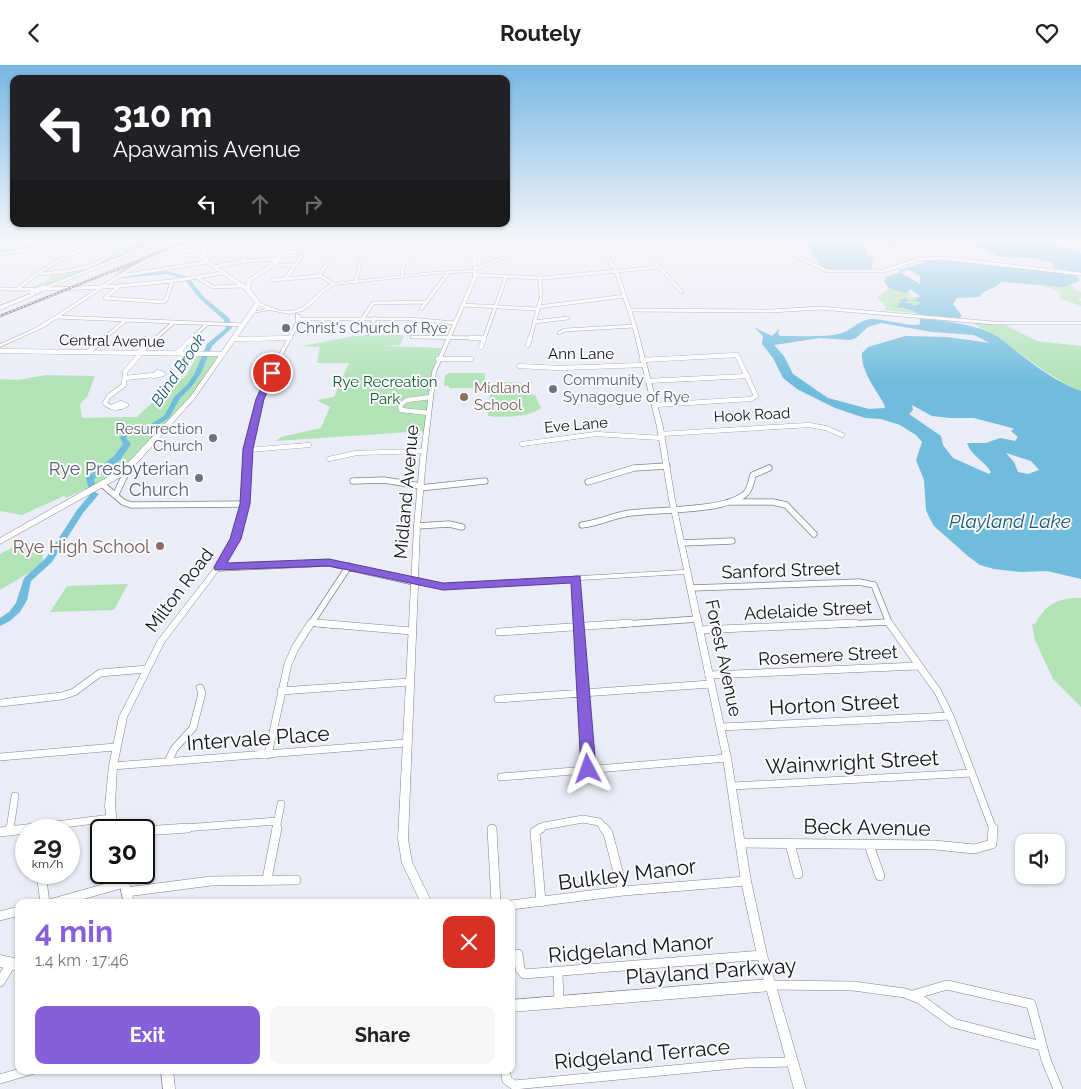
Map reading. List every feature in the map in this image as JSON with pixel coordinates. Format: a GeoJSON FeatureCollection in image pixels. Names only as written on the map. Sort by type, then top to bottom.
{"type":"FeatureCollection","features":[{"type":"Feature","properties":{"kind":"highway"},"geometry":{"type":"LineString","coordinates":[[42,290],[47,288]]}},
{"type":"Feature","properties":{"kind":"highway"},"geometry":{"type":"LineString","coordinates":[[0,306],[48,288]]}},
{"type":"Feature","properties":{"kind":"main road"},"geometry":{"type":"LineString","coordinates":[[0,541],[103,485],[128,468],[190,401],[253,312],[258,303],[246,288]]}},
{"type":"Feature","properties":{"kind":"main road","name":"Playland Parkway"},"geometry":{"type":"LineString","coordinates":[[515,1007],[770,985]]}},
{"type":"Feature","properties":{"kind":"street"},"geometry":{"type":"LineString","coordinates":[[0,345],[31,332],[98,288]]}},
{"type":"Feature","properties":{"kind":"street"},"geometry":{"type":"LineString","coordinates":[[0,289],[66,291],[102,288]]}},
{"type":"Feature","properties":{"kind":"street"},"geometry":{"type":"LineString","coordinates":[[118,288],[105,298],[163,301],[166,300],[170,288]]}},
{"type":"Feature","properties":{"kind":"street"},"geometry":{"type":"LineString","coordinates":[[214,288],[234,288]]}},
{"type":"Feature","properties":{"kind":"street","name":"Milton Road"},"geometry":{"type":"LineString","coordinates":[[111,818],[112,766],[123,717],[147,669],[176,621],[231,550],[245,504],[248,449],[260,399],[299,317],[303,313],[302,310],[325,288]]}},
{"type":"Feature","properties":{"kind":"street"},"geometry":{"type":"LineString","coordinates":[[421,309],[437,288]]}},
{"type":"Feature","properties":{"kind":"street","name":"Midland Avenue"},"geometry":{"type":"LineString","coordinates":[[424,899],[411,874],[404,851],[403,826],[411,631],[420,487],[434,372],[469,288]]}},
{"type":"Feature","properties":{"kind":"street"},"geometry":{"type":"LineString","coordinates":[[481,347],[502,288]]}},
{"type":"Feature","properties":{"kind":"street"},"geometry":{"type":"LineString","coordinates":[[528,345],[542,293],[541,288]]}},
{"type":"Feature","properties":{"kind":"street","name":"Forest Avenue"},"geometry":{"type":"LineString","coordinates":[[622,288],[634,326],[646,381],[662,436],[674,509],[733,786],[746,881],[762,955],[800,1089]]}},
{"type":"Feature","properties":{"kind":"street"},"geometry":{"type":"LineString","coordinates":[[678,288],[682,292]]}},
{"type":"Feature","properties":{"kind":"street"},"geometry":{"type":"LineString","coordinates":[[463,305],[538,308],[625,296]]}},
{"type":"Feature","properties":{"kind":"street"},"geometry":{"type":"LineString","coordinates":[[363,318],[369,306],[373,303],[427,302]]}},
{"type":"Feature","properties":{"kind":"street"},"geometry":{"type":"LineString","coordinates":[[258,303],[268,309]]}},
{"type":"Feature","properties":{"kind":"street"},"geometry":{"type":"LineString","coordinates":[[629,310],[771,311],[820,308],[994,323],[1081,323]]}},
{"type":"Feature","properties":{"kind":"street"},"geometry":{"type":"LineString","coordinates":[[253,312],[268,309],[292,312],[302,310]]}},
{"type":"Feature","properties":{"kind":"street"},"geometry":{"type":"LineString","coordinates":[[292,312],[299,317],[375,318],[455,323]]}},
{"type":"Feature","properties":{"kind":"street"},"geometry":{"type":"LineString","coordinates":[[56,317],[244,325]]}},
{"type":"Feature","properties":{"kind":"street"},"geometry":{"type":"LineString","coordinates":[[367,334],[375,318]]}},
{"type":"Feature","properties":{"kind":"street"},"geometry":{"type":"LineString","coordinates":[[534,323],[568,318]]}},
{"type":"Feature","properties":{"kind":"street"},"geometry":{"type":"LineString","coordinates":[[88,352],[126,320]]}},
{"type":"Feature","properties":{"kind":"street"},"geometry":{"type":"LineString","coordinates":[[112,407],[106,404],[107,399],[124,385],[125,371],[140,353],[173,323]]}},
{"type":"Feature","properties":{"kind":"street"},"geometry":{"type":"LineString","coordinates":[[177,353],[207,324]]}},
{"type":"Feature","properties":{"kind":"street"},"geometry":{"type":"LineString","coordinates":[[559,333],[565,330],[634,326]]}},
{"type":"Feature","properties":{"kind":"street"},"geometry":{"type":"LineString","coordinates":[[412,337],[484,339]]}},
{"type":"Feature","properties":{"kind":"street"},"geometry":{"type":"LineString","coordinates":[[233,339],[290,338]]}},
{"type":"Feature","properties":{"kind":"street","name":"Central Avenue"},"geometry":{"type":"LineString","coordinates":[[0,351],[224,354]]}},
{"type":"Feature","properties":{"kind":"street","name":"Ann Lane"},"geometry":{"type":"LineString","coordinates":[[519,367],[532,365],[559,368],[737,355],[748,376]]}},
{"type":"Feature","properties":{"kind":"street"},"geometry":{"type":"LineString","coordinates":[[438,359],[471,359]]}},
{"type":"Feature","properties":{"kind":"street"},"geometry":{"type":"LineString","coordinates":[[126,378],[153,375]]}},
{"type":"Feature","properties":{"kind":"street"},"geometry":{"type":"LineString","coordinates":[[646,381],[748,376],[755,398],[654,405]]}},
{"type":"Feature","properties":{"kind":"street"},"geometry":{"type":"LineString","coordinates":[[430,413],[406,412],[401,409],[400,405],[407,400],[431,397]]}},
{"type":"Feature","properties":{"kind":"street","name":"Hook Road"},"geometry":{"type":"LineString","coordinates":[[662,436],[809,425],[826,428],[842,435]]}},
{"type":"Feature","properties":{"kind":"street","name":"Eve Lane"},"geometry":{"type":"LineString","coordinates":[[522,443],[596,434],[662,436]]}},
{"type":"Feature","properties":{"kind":"street"},"geometry":{"type":"LineString","coordinates":[[248,449],[309,445]]}},
{"type":"Feature","properties":{"kind":"street"},"geometry":{"type":"LineString","coordinates":[[329,459],[356,453],[424,451]]}},
{"type":"Feature","properties":{"kind":"street"},"geometry":{"type":"LineString","coordinates":[[588,482],[634,468],[667,466]]}},
{"type":"Feature","properties":{"kind":"street"},"geometry":{"type":"LineString","coordinates":[[116,494],[128,468]]}},
{"type":"Feature","properties":{"kind":"street"},"geometry":{"type":"LineString","coordinates":[[725,502],[743,496],[748,491],[754,475],[768,468]]}},
{"type":"Feature","properties":{"kind":"street"},"geometry":{"type":"LineString","coordinates":[[353,481],[384,480],[420,487],[485,481]]}},
{"type":"Feature","properties":{"kind":"street"},"geometry":{"type":"LineString","coordinates":[[103,485],[116,494],[123,503],[136,506],[245,504]]}},
{"type":"Feature","properties":{"kind":"street"},"geometry":{"type":"LineString","coordinates":[[582,525],[597,523],[628,513],[725,502],[773,502],[786,505],[814,534]]}},
{"type":"Feature","properties":{"kind":"street"},"geometry":{"type":"LineString","coordinates":[[418,526],[449,524],[462,527]]}},
{"type":"Feature","properties":{"kind":"street"},"geometry":{"type":"LineString","coordinates":[[681,543],[732,541]]}},
{"type":"Feature","properties":{"kind":"street"},"geometry":{"type":"LineString","coordinates":[[219,567],[320,563],[349,566],[443,587],[688,572]]}},
{"type":"Feature","properties":{"kind":"street"},"geometry":{"type":"LineString","coordinates":[[268,755],[281,691],[295,648],[349,566]]}},
{"type":"Feature","properties":{"kind":"street"},"geometry":{"type":"LineString","coordinates":[[576,579],[588,769]]}},
{"type":"Feature","properties":{"kind":"street","name":"Sanford Street"},"geometry":{"type":"LineString","coordinates":[[691,588],[859,582],[871,584],[876,587],[888,622]]}},
{"type":"Feature","properties":{"kind":"street"},"geometry":{"type":"LineString","coordinates":[[499,633],[698,619]]}},
{"type":"Feature","properties":{"kind":"street"},"geometry":{"type":"LineString","coordinates":[[888,622],[938,692],[950,716],[972,773]]}},
{"type":"Feature","properties":{"kind":"street","name":"Adelaide Street"},"geometry":{"type":"LineString","coordinates":[[700,630],[888,622]]}},
{"type":"Feature","properties":{"kind":"street"},"geometry":{"type":"LineString","coordinates":[[312,623],[411,631]]}},
{"type":"Feature","properties":{"kind":"street","name":"Rosemere Street"},"geometry":{"type":"LineString","coordinates":[[498,699],[710,679],[918,665]]}},
{"type":"Feature","properties":{"kind":"street"},"geometry":{"type":"LineString","coordinates":[[0,703],[62,696],[74,692],[100,673],[147,669]]}},
{"type":"Feature","properties":{"kind":"street"},"geometry":{"type":"LineString","coordinates":[[281,691],[409,683]]}},
{"type":"Feature","properties":{"kind":"street"},"geometry":{"type":"LineString","coordinates":[[168,762],[174,749],[193,728],[202,693],[200,688]]}},
{"type":"Feature","properties":{"kind":"street","name":"Horton Street"},"geometry":{"type":"LineString","coordinates":[[721,727],[950,716]]}},
{"type":"Feature","properties":{"kind":"street","name":"Intervale Place"},"geometry":{"type":"LineString","coordinates":[[112,766],[406,743]]}},
{"type":"Feature","properties":{"kind":"street"},"geometry":{"type":"LineString","coordinates":[[0,757],[115,747]]}},
{"type":"Feature","properties":{"kind":"street"},"geometry":{"type":"LineString","coordinates":[[501,777],[727,758]]}},
{"type":"Feature","properties":{"kind":"street","name":"Wainwright Street"},"geometry":{"type":"LineString","coordinates":[[733,786],[972,773]]}},
{"type":"Feature","properties":{"kind":"street","name":"Beck Avenue"},"geometry":{"type":"LineString","coordinates":[[741,843],[935,845],[974,849],[986,847],[992,844],[994,835],[992,823],[972,773]]}},
{"type":"Feature","properties":{"kind":"street"},"geometry":{"type":"LineString","coordinates":[[10,831],[15,796]]}},
{"type":"Feature","properties":{"kind":"street"},"geometry":{"type":"LineString","coordinates":[[267,879],[280,804]]}},
{"type":"Feature","properties":{"kind":"street"},"geometry":{"type":"LineString","coordinates":[[80,822],[111,818]]}},
{"type":"Feature","properties":{"kind":"street"},"geometry":{"type":"LineString","coordinates":[[541,902],[534,835],[540,827],[567,821],[590,820],[606,828],[623,891]]}},
{"type":"Feature","properties":{"kind":"street"},"geometry":{"type":"LineString","coordinates":[[155,830],[277,821]]}},
{"type":"Feature","properties":{"kind":"street"},"geometry":{"type":"LineString","coordinates":[[492,829],[496,899]]}},
{"type":"Feature","properties":{"kind":"street"},"geometry":{"type":"LineString","coordinates":[[0,832],[15,831]]}},
{"type":"Feature","properties":{"kind":"street"},"geometry":{"type":"LineString","coordinates":[[790,844],[798,874]]}},
{"type":"Feature","properties":{"kind":"street"},"geometry":{"type":"LineString","coordinates":[[869,845],[880,876]]}},
{"type":"Feature","properties":{"kind":"street"},"geometry":{"type":"LineString","coordinates":[[82,899],[151,888],[267,879],[296,880]]}},
{"type":"Feature","properties":{"kind":"street","name":"Bulkley Manor"},"geometry":{"type":"LineString","coordinates":[[515,905],[623,891],[746,881]]}},
{"type":"Feature","properties":{"kind":"street"},"geometry":{"type":"LineString","coordinates":[[42,884],[44,899]]}},
{"type":"Feature","properties":{"kind":"street"},"geometry":{"type":"LineString","coordinates":[[0,916],[15,912]]}},
{"type":"Feature","properties":{"kind":"street","name":"Ridgeland Manor"},"geometry":{"type":"LineString","coordinates":[[518,954],[520,969],[524,974],[558,973],[762,955]]}},
{"type":"Feature","properties":{"kind":"street"},"geometry":{"type":"LineString","coordinates":[[0,982],[10,963]]}},
{"type":"Feature","properties":{"kind":"street"},"geometry":{"type":"LineString","coordinates":[[558,973],[559,1003]]}},
{"type":"Feature","properties":{"kind":"street","name":"Playland Parkway"},"geometry":{"type":"LineString","coordinates":[[770,985],[853,986],[913,995],[947,985],[1031,1004],[1042,1047],[1058,1089]]}},
{"type":"Feature","properties":{"kind":"street","name":"Playland Parkway"},"geometry":{"type":"LineString","coordinates":[[913,995],[953,1023],[1042,1047]]}},
{"type":"Feature","properties":{"kind":"street","name":"Ridgeland Terrace"},"geometry":{"type":"LineString","coordinates":[[506,1074],[507,1080],[514,1085],[746,1063],[792,1061]]}},
{"type":"Feature","properties":{"kind":"street"},"geometry":{"type":"LineString","coordinates":[[0,1079],[17,1074]]}},
{"type":"Feature","properties":{"kind":"street"},"geometry":{"type":"LineString","coordinates":[[167,1074],[169,1089]]}},
{"type":"Feature","properties":{"kind":"green space"},"geometry":{"type":"Polygon","coordinates":[[[889,288],[905,292],[910,289],[909,297],[919,297],[916,300],[922,303],[921,305],[915,306],[904,302],[904,300],[900,301],[903,303],[899,303],[899,307],[919,314],[885,310],[885,305],[877,298],[889,288]]]}},
{"type":"Feature","properties":{"kind":"green space"},"geometry":{"type":"Polygon","coordinates":[[[1049,288],[1074,288],[1081,292],[1081,298],[1077,299],[1081,301],[1081,306],[1060,299],[1061,292],[1049,288]]]}},
{"type":"Feature","properties":{"kind":"green space"},"geometry":{"type":"Polygon","coordinates":[[[972,321],[1001,323],[1037,341],[1081,346],[1081,391],[1051,375],[972,321]]]}},
{"type":"Feature","properties":{"kind":"green space","name":"Rye Recreation Park"},"geometry":{"type":"Polygon","coordinates":[[[354,336],[404,336],[400,345],[384,346],[441,348],[434,367],[425,431],[276,441],[281,437],[321,428],[330,407],[317,400],[334,397],[349,363],[317,363],[320,347],[302,346],[354,336]]]}},
{"type":"Feature","properties":{"kind":"green space"},"geometry":{"type":"Polygon","coordinates":[[[198,354],[221,354],[195,392],[119,473],[66,498],[64,496],[22,515],[0,511],[0,379],[18,380],[46,375],[95,376],[87,397],[80,404],[82,418],[137,417],[170,386],[186,376],[198,354]]]}},
{"type":"Feature","properties":{"kind":"green space"},"geometry":{"type":"Polygon","coordinates":[[[449,373],[485,373],[485,388],[449,388],[449,386],[444,386],[445,375],[449,373]]]}},
{"type":"Feature","properties":{"kind":"green space"},"geometry":{"type":"Polygon","coordinates":[[[496,383],[521,383],[522,393],[535,395],[541,408],[523,415],[508,417],[488,416],[491,387],[496,383]]]}},
{"type":"Feature","properties":{"kind":"green space"},"geometry":{"type":"Polygon","coordinates":[[[21,543],[24,544],[18,547],[31,546],[42,550],[43,560],[34,570],[0,590],[0,554],[21,543]]]}},
{"type":"Feature","properties":{"kind":"green space"},"geometry":{"type":"Polygon","coordinates":[[[128,584],[114,610],[50,612],[67,586],[128,584]]]}},
{"type":"Feature","properties":{"kind":"green space"},"geometry":{"type":"Polygon","coordinates":[[[1081,598],[1081,707],[1053,679],[1035,640],[1032,624],[1036,623],[1044,611],[1054,603],[1060,600],[1081,598]]]}},
{"type":"Feature","properties":{"kind":"water"},"geometry":{"type":"Polygon","coordinates":[[[889,288],[993,288],[979,297],[957,298],[953,304],[962,316],[959,318],[922,315],[892,306],[899,306],[898,303],[903,303],[899,301],[905,298],[909,301],[905,301],[906,303],[918,304],[912,304],[913,306],[922,303],[911,300],[918,300],[915,299],[920,296],[910,289],[906,293],[889,288]]]}},
{"type":"Feature","properties":{"kind":"water","name":"Playland Lake"},"geometry":{"type":"Polygon","coordinates":[[[876,319],[916,325],[920,324],[920,319],[951,322],[984,330],[1001,339],[1049,375],[1081,391],[1081,579],[1047,571],[1021,572],[994,569],[980,565],[969,557],[934,526],[929,517],[926,510],[924,480],[916,460],[922,442],[916,435],[900,425],[881,419],[865,418],[835,408],[797,389],[783,378],[773,358],[762,344],[763,336],[754,327],[772,336],[779,329],[778,334],[780,336],[827,336],[843,333],[865,320],[876,319]],[[881,323],[868,327],[856,338],[850,340],[820,338],[774,345],[784,356],[793,374],[828,398],[869,409],[885,408],[862,360],[862,353],[868,347],[905,336],[947,337],[990,343],[974,335],[932,332],[881,323]],[[912,405],[913,410],[909,414],[941,436],[943,445],[953,458],[989,474],[991,472],[969,448],[967,443],[986,443],[1000,438],[1015,441],[1018,437],[1011,431],[1014,429],[1012,428],[974,418],[932,416],[912,405]],[[1006,453],[1014,462],[1018,472],[1028,474],[1039,470],[1031,461],[1006,453]]]}},
{"type":"Feature","properties":{"kind":"waterway","name":"Blind Brook"},"geometry":{"type":"LineString","coordinates":[[92,488],[90,478],[117,458],[127,444],[123,438],[125,435],[146,430],[167,417],[177,397],[190,385],[198,373],[209,345],[229,328],[227,319],[202,298],[194,288]]}},
{"type":"Feature","properties":{"kind":"waterway","name":"Blind Brook"},"geometry":{"type":"LineString","coordinates":[[0,623],[20,605],[25,594],[27,580],[49,560],[80,512],[95,494]]}},
{"type":"Feature","properties":{"kind":"railway"},"geometry":{"type":"LineString","coordinates":[[0,316],[71,288]]}},
{"type":"Feature","properties":{"kind":"place","name":"Christ's Church of Rye"},"geometry":{"type":"Point","coordinates":[286,328]}},
{"type":"Feature","properties":{"kind":"place","name":"Community Synagogue of Rye"},"geometry":{"type":"Point","coordinates":[553,389]}},
{"type":"Feature","properties":{"kind":"place","name":"Midland School"},"geometry":{"type":"Point","coordinates":[464,397]}},
{"type":"Feature","properties":{"kind":"place","name":"Resurrection Church"},"geometry":{"type":"Point","coordinates":[213,438]}},
{"type":"Feature","properties":{"kind":"place","name":"Rye Presbyterian Church"},"geometry":{"type":"Point","coordinates":[199,478]}},
{"type":"Feature","properties":{"kind":"place","name":"Rye High School"},"geometry":{"type":"Point","coordinates":[160,546]}},
{"type":"Feature","properties":{"kind":"route"},"geometry":{"type":"LineString","coordinates":[[272,373],[260,399],[248,449],[245,504],[231,550],[219,567],[240,568],[308,563],[342,564],[443,587],[576,579],[588,769]]}}]}
